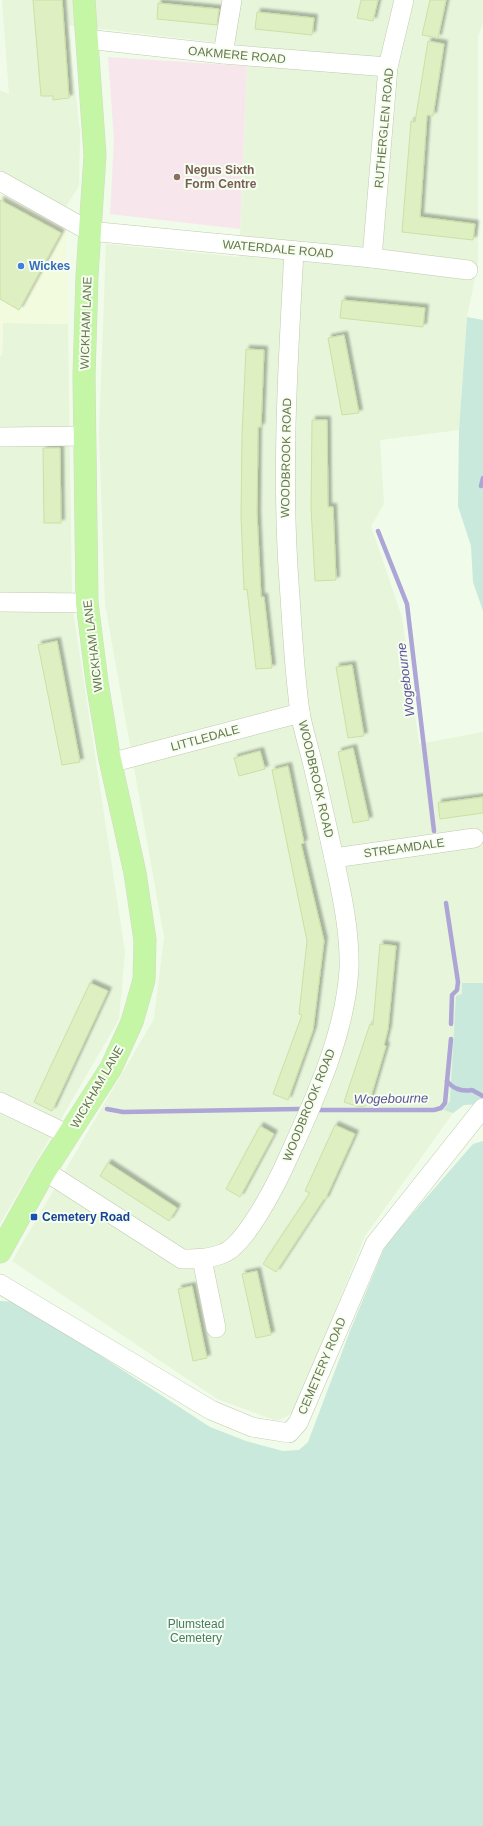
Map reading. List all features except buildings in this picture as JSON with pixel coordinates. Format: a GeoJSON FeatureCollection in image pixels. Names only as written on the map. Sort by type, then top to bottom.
{"type":"FeatureCollection","features":[{"type":"Feature","properties":{"kind":"main road","name":"WICKHAM LANE"},"geometry":{"type":"LineString","coordinates":[[0,1252],[45,1171],[70,1135],[111,1068],[132,1022],[144,980],[145,940],[135,873],[110,763],[97,682],[87,603],[84,436],[85,317],[89,231],[95,155],[84,0]]}},
{"type":"Feature","properties":{"kind":"street"},"geometry":{"type":"LineString","coordinates":[[223,54],[232,0]]}},
{"type":"Feature","properties":{"kind":"street","name":"RUTHERGLEN ROAD"},"geometry":{"type":"LineString","coordinates":[[372,258],[388,67],[404,0]]}},
{"type":"Feature","properties":{"kind":"street","name":"OAKMERE ROAD"},"geometry":{"type":"LineString","coordinates":[[86,39],[223,54],[388,67]]}},
{"type":"Feature","properties":{"kind":"street"},"geometry":{"type":"LineString","coordinates":[[0,181],[89,231]]}},
{"type":"Feature","properties":{"kind":"street","name":"WATERDALE ROAD"},"geometry":{"type":"LineString","coordinates":[[89,231],[372,258],[468,270]]}},
{"type":"Feature","properties":{"kind":"street","name":"WOODBROOK ROAD"},"geometry":{"type":"LineString","coordinates":[[45,1171],[182,1259],[202,1259],[224,1253],[231,1249],[247,1231],[277,1182],[310,1111],[333,1050],[346,992],[349,968],[344,907],[300,713],[284,506],[286,406],[294,251]]}},
{"type":"Feature","properties":{"kind":"street"},"geometry":{"type":"LineString","coordinates":[[0,437],[84,436]]}},
{"type":"Feature","properties":{"kind":"street"},"geometry":{"type":"LineString","coordinates":[[0,602],[87,603]]}},
{"type":"Feature","properties":{"kind":"street","name":"LITTLEDALE"},"geometry":{"type":"LineString","coordinates":[[110,763],[300,713]]}},
{"type":"Feature","properties":{"kind":"street","name":"STREAMDALE"},"geometry":{"type":"LineString","coordinates":[[334,858],[474,838]]}},
{"type":"Feature","properties":{"kind":"street"},"geometry":{"type":"LineString","coordinates":[[0,1102],[70,1135]]}},
{"type":"Feature","properties":{"kind":"street","name":"CEMETERY ROAD"},"geometry":{"type":"LineString","coordinates":[[0,1284],[211,1410],[252,1427],[289,1433],[298,1423],[375,1244],[483,1108]]}},
{"type":"Feature","properties":{"kind":"street"},"geometry":{"type":"LineString","coordinates":[[202,1259],[216,1328]]}},
{"type":"Feature","properties":{"kind":"shaded area"},"geometry":{"type":"Polygon","coordinates":[[[2,0],[483,0],[483,23],[478,37],[478,263],[467,317],[459,430],[380,440],[384,504],[371,526],[402,617],[419,744],[483,732],[483,983],[466,984],[462,994],[450,1101],[445,1110],[453,1113],[365,1236],[295,1412],[277,1421],[217,1399],[12,1261],[154,1019],[164,937],[105,604],[99,434],[106,244],[239,257],[248,46],[68,25],[80,133],[79,186],[65,208],[0,171],[0,90],[9,94],[2,0]]]}},
{"type":"Feature","properties":{"kind":"shaded area","name":"Negus Sixth Form Centre"},"geometry":{"type":"Polygon","coordinates":[[[108,57],[247,66],[240,229],[110,214],[114,140],[108,57]]]}},
{"type":"Feature","properties":{"kind":"shaded area"},"geometry":{"type":"Polygon","coordinates":[[[0,194],[66,231],[68,324],[3,323],[2,356],[0,356],[0,194]]]}},
{"type":"Feature","properties":{"kind":"shaded area"},"geometry":{"type":"Polygon","coordinates":[[[3,323],[68,324],[72,604],[125,952],[119,1019],[0,1224],[0,356],[2,356],[3,323]]]}},
{"type":"Feature","properties":{"kind":"green space"},"geometry":{"type":"Polygon","coordinates":[[[467,317],[483,320],[483,611],[473,582],[471,546],[458,506],[459,430],[467,317]]]}},
{"type":"Feature","properties":{"kind":"green space"},"geometry":{"type":"Polygon","coordinates":[[[462,983],[483,983],[483,1104],[464,1105],[453,1113],[444,1110],[450,1101],[456,996],[462,994],[462,983]]]}},
{"type":"Feature","properties":{"kind":"green space","name":"Plumstead Cemetery"},"geometry":{"type":"Polygon","coordinates":[[[483,1141],[483,1826],[0,1826],[0,1301],[18,1302],[210,1427],[246,1441],[283,1451],[299,1450],[308,1442],[350,1331],[386,1244],[473,1144],[483,1141]]]}},
{"type":"Feature","properties":{"kind":"waterway"},"geometry":{"type":"LineString","coordinates":[[481,486],[483,478]]}},
{"type":"Feature","properties":{"kind":"waterway","name":"Wogebourne"},"geometry":{"type":"LineString","coordinates":[[378,531],[407,604],[434,831]]}},
{"type":"Feature","properties":{"kind":"waterway","name":"Wogebourne"},"geometry":{"type":"LineString","coordinates":[[446,903],[458,982],[457,990],[452,995],[451,1024]]}},
{"type":"Feature","properties":{"kind":"waterway","name":"Wogebourne"},"geometry":{"type":"LineString","coordinates":[[318,1110],[434,1110],[441,1108],[445,1103],[451,1039]]}},
{"type":"Feature","properties":{"kind":"waterway"},"geometry":{"type":"LineString","coordinates":[[447,1081],[458,1089],[465,1091],[472,1090],[483,1096]]}},
{"type":"Feature","properties":{"kind":"waterway","name":"Wogebourne"},"geometry":{"type":"LineString","coordinates":[[107,1109],[123,1112],[299,1109]]}},
{"type":"Feature","properties":{"kind":"place","name":"Negus Sixth Form Centre"},"geometry":{"type":"Point","coordinates":[177,177]}},
{"type":"Feature","properties":{"kind":"place","name":"Wickes"},"geometry":{"type":"Point","coordinates":[21,266]}},
{"type":"Feature","properties":{"kind":"place","name":"Cemetery Road"},"geometry":{"type":"Point","coordinates":[34,1217]}}]}
